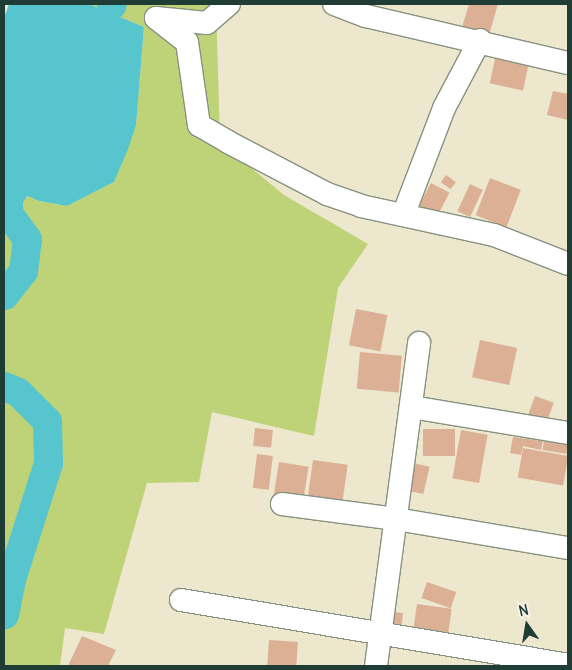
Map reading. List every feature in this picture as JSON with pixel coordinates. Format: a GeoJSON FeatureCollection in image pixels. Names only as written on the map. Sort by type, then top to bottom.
{"type":"FeatureCollection","features":[{"type":"Feature","properties":{"kind":"street"},"geometry":{"type":"LineString","coordinates":[[229,4],[207,23],[156,18],[187,42],[198,125],[326,194],[361,206],[404,213],[494,235],[568,264]]}},
{"type":"Feature","properties":{"kind":"street"},"geometry":{"type":"LineString","coordinates":[[334,4],[366,16],[480,40],[568,63]]}},
{"type":"Feature","properties":{"kind":"street"},"geometry":{"type":"LineString","coordinates":[[404,213],[444,108],[480,40]]}},
{"type":"Feature","properties":{"kind":"street"},"geometry":{"type":"LineString","coordinates":[[376,666],[419,343]]}},
{"type":"Feature","properties":{"kind":"street"},"geometry":{"type":"LineString","coordinates":[[410,407],[568,433]]}},
{"type":"Feature","properties":{"kind":"street"},"geometry":{"type":"LineString","coordinates":[[282,504],[396,519],[568,548]]}},
{"type":"Feature","properties":{"kind":"street"},"geometry":{"type":"LineString","coordinates":[[182,600],[382,632],[568,665]]}},
{"type":"Feature","properties":{"kind":"green space"},"geometry":{"type":"Polygon","coordinates":[[[89,4],[216,4],[220,142],[284,195],[368,244],[338,288],[314,436],[212,412],[199,482],[147,483],[104,634],[65,628],[60,666],[4,666],[4,186],[39,201],[67,206],[114,182],[136,125],[144,27],[89,4]]]}},
{"type":"Feature","properties":{"kind":"water"},"geometry":{"type":"Polygon","coordinates":[[[9,4],[89,4],[144,27],[136,125],[114,182],[67,206],[39,201],[4,186],[4,18],[9,4]]]}},
{"type":"Feature","properties":{"kind":"building"},"geometry":{"type":"Polygon","coordinates":[[[469,4],[498,4],[487,42],[460,34],[469,4]]]}},
{"type":"Feature","properties":{"kind":"building"},"geometry":{"type":"Polygon","coordinates":[[[496,54],[529,61],[523,90],[490,83],[496,54]]]}},
{"type":"Feature","properties":{"kind":"building"},"geometry":{"type":"Polygon","coordinates":[[[553,91],[568,94],[568,120],[547,115],[553,91]]]}},
{"type":"Feature","properties":{"kind":"building"},"geometry":{"type":"Polygon","coordinates":[[[446,175],[456,182],[451,189],[441,182],[446,175]]]}},
{"type":"Feature","properties":{"kind":"building"},"geometry":{"type":"Polygon","coordinates":[[[490,178],[521,190],[506,227],[476,215],[490,178]]]}},
{"type":"Feature","properties":{"kind":"building"},"geometry":{"type":"Polygon","coordinates":[[[431,183],[450,193],[436,218],[418,208],[431,183]]]}},
{"type":"Feature","properties":{"kind":"building"},"geometry":{"type":"Polygon","coordinates":[[[470,184],[483,190],[470,217],[457,211],[470,184]]]}},
{"type":"Feature","properties":{"kind":"building"},"geometry":{"type":"Polygon","coordinates":[[[356,309],[387,315],[380,351],[349,345],[356,309]]]}},
{"type":"Feature","properties":{"kind":"building"},"geometry":{"type":"Polygon","coordinates":[[[480,340],[517,348],[509,385],[472,377],[480,340]]]}},
{"type":"Feature","properties":{"kind":"building"},"geometry":{"type":"Polygon","coordinates":[[[360,352],[402,356],[399,393],[357,389],[360,352]]]}},
{"type":"Feature","properties":{"kind":"building"},"geometry":{"type":"Polygon","coordinates":[[[535,396],[554,403],[545,427],[526,420],[535,396]]]}},
{"type":"Feature","properties":{"kind":"building"},"geometry":{"type":"Polygon","coordinates":[[[255,428],[273,430],[271,448],[253,446],[255,428]]]}},
{"type":"Feature","properties":{"kind":"building"},"geometry":{"type":"Polygon","coordinates":[[[423,429],[455,429],[455,456],[423,456],[423,429]]]}},
{"type":"Feature","properties":{"kind":"building"},"geometry":{"type":"Polygon","coordinates":[[[461,430],[488,435],[479,483],[452,478],[461,430]]]}},
{"type":"Feature","properties":{"kind":"building"},"geometry":{"type":"Polygon","coordinates":[[[513,437],[543,441],[541,450],[523,446],[521,455],[510,453],[513,437]]]}},
{"type":"Feature","properties":{"kind":"building"},"geometry":{"type":"Polygon","coordinates":[[[544,441],[568,445],[566,454],[543,450],[544,441]]]}},
{"type":"Feature","properties":{"kind":"building"},"geometry":{"type":"Polygon","coordinates":[[[523,448],[568,456],[563,486],[518,478],[523,448]]]}},
{"type":"Feature","properties":{"kind":"building"},"geometry":{"type":"Polygon","coordinates":[[[257,454],[273,456],[269,490],[253,488],[257,454]]]}},
{"type":"Feature","properties":{"kind":"building"},"geometry":{"type":"Polygon","coordinates":[[[313,460],[348,465],[341,509],[307,505],[313,460]]]}},
{"type":"Feature","properties":{"kind":"building"},"geometry":{"type":"Polygon","coordinates":[[[279,462],[309,467],[303,502],[273,498],[279,462]]]}},
{"type":"Feature","properties":{"kind":"building"},"geometry":{"type":"Polygon","coordinates":[[[413,463],[430,467],[423,494],[407,490],[413,463]]]}},
{"type":"Feature","properties":{"kind":"building"},"geometry":{"type":"Polygon","coordinates":[[[427,582],[456,592],[451,608],[421,598],[427,582]]]}},
{"type":"Feature","properties":{"kind":"building"},"geometry":{"type":"Polygon","coordinates":[[[417,604],[452,609],[448,637],[413,632],[417,604]]]}},
{"type":"Feature","properties":{"kind":"building"},"geometry":{"type":"Polygon","coordinates":[[[393,612],[403,613],[402,625],[392,624],[393,612]]]}},
{"type":"Feature","properties":{"kind":"building"},"geometry":{"type":"Polygon","coordinates":[[[82,636],[116,650],[108,666],[68,666],[82,636]]]}},
{"type":"Feature","properties":{"kind":"building"},"geometry":{"type":"Polygon","coordinates":[[[269,640],[298,642],[296,666],[267,666],[269,640]]]}},
{"type":"Feature","properties":{"kind":"waterway"},"geometry":{"type":"LineString","coordinates":[[4,295],[23,271],[27,239],[8,213],[8,197],[13,190]]}},
{"type":"Feature","properties":{"kind":"waterway"},"geometry":{"type":"LineString","coordinates":[[4,386],[18,392],[47,421],[48,463],[11,579],[4,614]]}}]}
